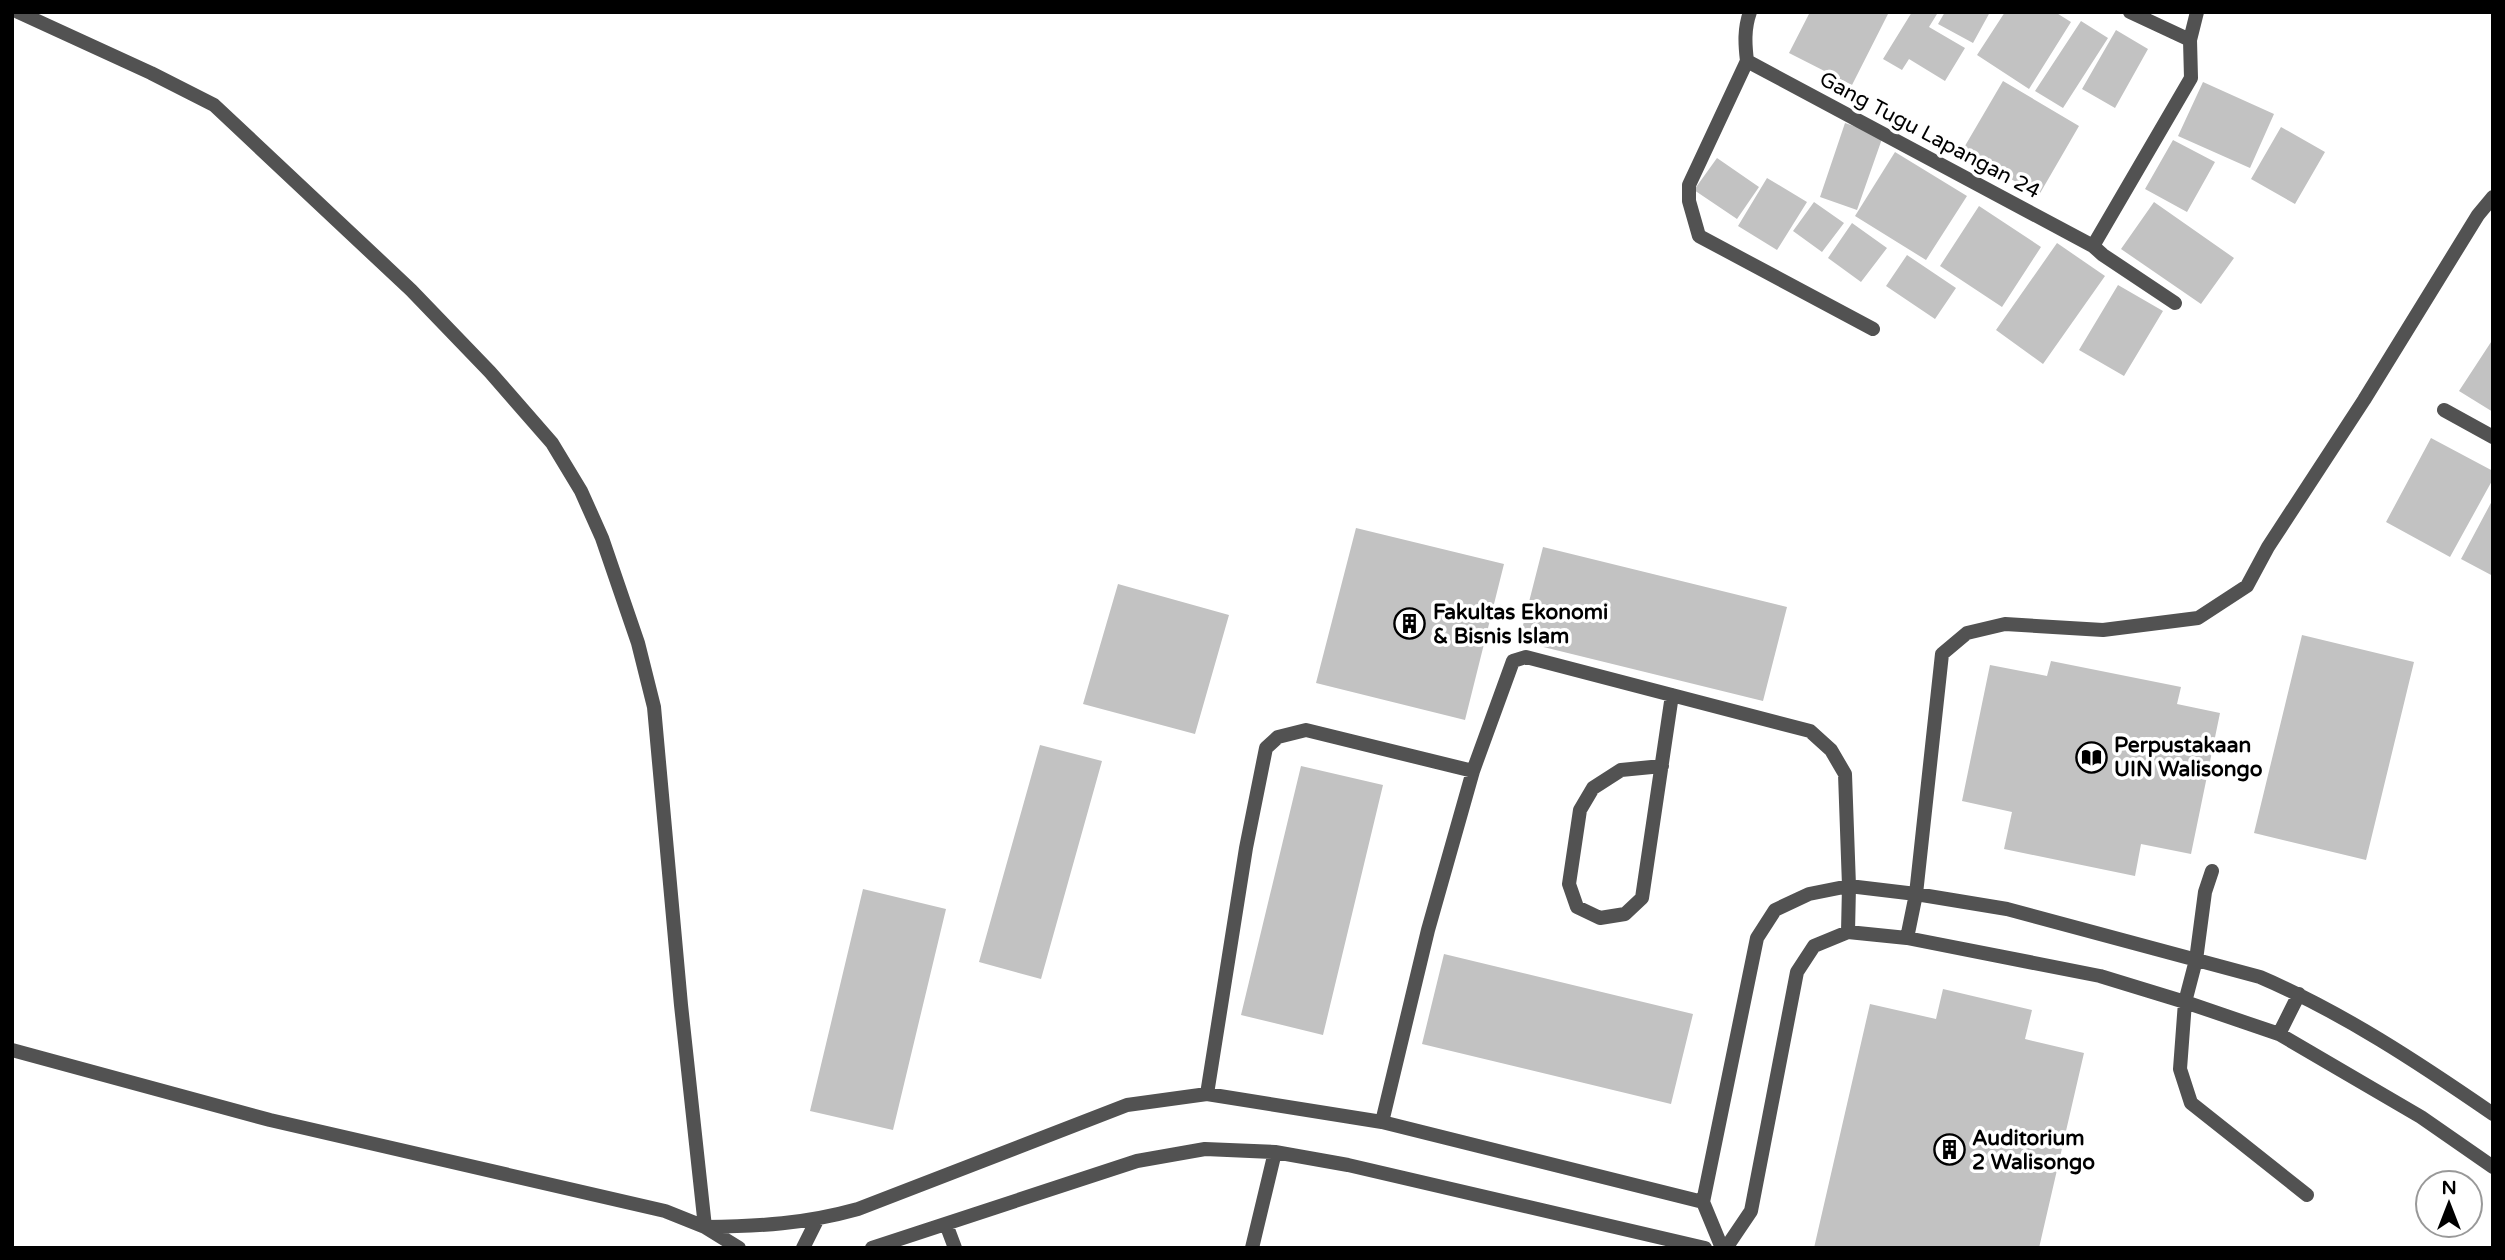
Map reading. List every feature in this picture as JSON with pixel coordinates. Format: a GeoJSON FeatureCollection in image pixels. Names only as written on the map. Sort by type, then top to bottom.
{"type":"FeatureCollection","features":[{"type":"Feature","properties":{"kind":"street"},"geometry":{"type":"LineString","coordinates":[[18,12],[214,105],[411,290],[490,372],[552,443],[581,491],[602,538],[638,643],[654,707],[705,1227]]}},
{"type":"Feature","properties":{"kind":"street"},"geometry":{"type":"LineString","coordinates":[[1750,12],[1746,23],[1747,61],[1689,186],[1689,201],[1699,236],[1873,329]]}},
{"type":"Feature","properties":{"kind":"street"},"geometry":{"type":"LineString","coordinates":[[2130,12],[2190,40]]}},
{"type":"Feature","properties":{"kind":"street"},"geometry":{"type":"LineString","coordinates":[[2093,246],[2191,78],[2190,40],[2197,12]]}},
{"type":"Feature","properties":{"kind":"street","name":"Gang Tugu Lapangan 24"},"geometry":{"type":"LineString","coordinates":[[1747,61],[2093,246],[2175,303]]}},
{"type":"Feature","properties":{"kind":"street"},"geometry":{"type":"LineString","coordinates":[[1907,937],[1916,894],[1942,654],[1966,633],[2005,624],[2103,630],[2198,618],[2247,586],[2268,547],[2364,400],[2478,215],[2493,197]]}},
{"type":"Feature","properties":{"kind":"street"},"geometry":{"type":"LineString","coordinates":[[2444,410],[2493,437]]}},
{"type":"Feature","properties":{"kind":"street"},"geometry":{"type":"LineString","coordinates":[[1382,1122],[1428,930],[1473,771],[1513,661],[1522,657],[1810,731],[1830,750],[1845,774],[1848,932]]}},
{"type":"Feature","properties":{"kind":"street"},"geometry":{"type":"LineString","coordinates":[[1662,766],[1621,770],[1593,788],[1580,810],[1569,884],[1577,907],[1600,918],[1625,914],[1642,898],[1662,766],[1672,695]]}},
{"type":"Feature","properties":{"kind":"street"},"geometry":{"type":"LineString","coordinates":[[1207,1094],[1246,848],[1266,748],[1278,737],[1306,730],[1473,771]]}},
{"type":"Feature","properties":{"kind":"street"},"geometry":{"type":"LineString","coordinates":[[2212,871],[2205,892],[2196,960],[2186,1002],[2180,1069],[2191,1103],[2307,1195]]}},
{"type":"Feature","properties":{"kind":"street"},"geometry":{"type":"LineString","coordinates":[[1724,1248],[1703,1202],[1757,937],[1774,910],[1809,894],[1849,886],[2007,909],[2260,977],[2349,1021],[2493,1114]]}},
{"type":"Feature","properties":{"kind":"street"},"geometry":{"type":"LineString","coordinates":[[1724,1248],[1751,1210],[1797,972],[1814,946],[1848,932],[1907,937],[2100,976],[2279,1034],[2421,1117],[2493,1167]]}},
{"type":"Feature","properties":{"kind":"street"},"geometry":{"type":"LineString","coordinates":[[2279,1034],[2299,994]]}},
{"type":"Feature","properties":{"kind":"street"},"geometry":{"type":"LineString","coordinates":[[12,1050],[270,1119],[665,1211],[705,1227],[739,1248]]}},
{"type":"Feature","properties":{"kind":"street"},"geometry":{"type":"LineString","coordinates":[[705,1227],[774,1225],[817,1220],[858,1209],[1127,1105],[1207,1094],[1382,1122],[1703,1202]]}},
{"type":"Feature","properties":{"kind":"street"},"geometry":{"type":"LineString","coordinates":[[872,1248],[1137,1161],[1205,1149],[1276,1152],[1348,1166],[1705,1248]]}},
{"type":"Feature","properties":{"kind":"street"},"geometry":{"type":"LineString","coordinates":[[1251,1248],[1276,1152]]}},
{"type":"Feature","properties":{"kind":"street"},"geometry":{"type":"LineString","coordinates":[[803,1248],[817,1220]]}},
{"type":"Feature","properties":{"kind":"street"},"geometry":{"type":"LineString","coordinates":[[946,1224],[955,1248]]}},
{"type":"Feature","properties":{"kind":"building"},"geometry":{"type":"Polygon","coordinates":[[[1810,12],[1889,12],[1852,85],[1789,53],[1810,12]]]}},
{"type":"Feature","properties":{"kind":"building"},"geometry":{"type":"Polygon","coordinates":[[[1912,12],[1937,14],[1929,27],[1965,48],[1945,81],[1909,59],[1902,70],[1883,59],[1912,12]]]}},
{"type":"Feature","properties":{"kind":"building"},"geometry":{"type":"Polygon","coordinates":[[[1945,12],[1990,12],[1973,43],[1938,24],[1945,12]]]}},
{"type":"Feature","properties":{"kind":"building"},"geometry":{"type":"Polygon","coordinates":[[[2005,12],[2055,12],[2071,22],[2029,89],[1977,55],[2005,12]]]}},
{"type":"Feature","properties":{"kind":"building"},"geometry":{"type":"Polygon","coordinates":[[[2081,21],[2108,38],[2063,108],[2035,91],[2081,21]]]}},
{"type":"Feature","properties":{"kind":"building"},"geometry":{"type":"Polygon","coordinates":[[[2116,30],[2148,49],[2115,108],[2082,89],[2116,30]]]}},
{"type":"Feature","properties":{"kind":"building"},"geometry":{"type":"Polygon","coordinates":[[[2003,81],[2079,126],[2039,195],[1962,151],[2003,81]]]}},
{"type":"Feature","properties":{"kind":"building"},"geometry":{"type":"Polygon","coordinates":[[[2203,82],[2274,114],[2250,168],[2178,136],[2203,82]]]}},
{"type":"Feature","properties":{"kind":"building"},"geometry":{"type":"Polygon","coordinates":[[[1845,123],[1883,136],[1857,210],[1820,197],[1845,123]]]}},
{"type":"Feature","properties":{"kind":"building"},"geometry":{"type":"Polygon","coordinates":[[[2281,127],[2325,152],[2295,204],[2251,179],[2281,127]]]}},
{"type":"Feature","properties":{"kind":"building"},"geometry":{"type":"Polygon","coordinates":[[[2173,140],[2215,162],[2187,212],[2145,189],[2173,140]]]}},
{"type":"Feature","properties":{"kind":"building"},"geometry":{"type":"Polygon","coordinates":[[[1895,152],[1967,196],[1926,260],[1855,216],[1895,152]]]}},
{"type":"Feature","properties":{"kind":"building"},"geometry":{"type":"Polygon","coordinates":[[[1717,158],[1759,187],[1737,219],[1694,190],[1717,158]]]}},
{"type":"Feature","properties":{"kind":"building"},"geometry":{"type":"Polygon","coordinates":[[[1767,178],[1807,202],[1777,250],[1738,226],[1767,178]]]}},
{"type":"Feature","properties":{"kind":"building"},"geometry":{"type":"Polygon","coordinates":[[[1814,202],[1844,223],[1822,252],[1793,231],[1814,202]]]}},
{"type":"Feature","properties":{"kind":"building"},"geometry":{"type":"Polygon","coordinates":[[[2154,202],[2234,258],[2201,304],[2121,249],[2154,202]]]}},
{"type":"Feature","properties":{"kind":"building"},"geometry":{"type":"Polygon","coordinates":[[[1979,206],[2041,247],[2002,307],[1940,266],[1979,206]]]}},
{"type":"Feature","properties":{"kind":"building"},"geometry":{"type":"Polygon","coordinates":[[[1852,223],[1887,248],[1861,282],[1828,258],[1852,223]]]}},
{"type":"Feature","properties":{"kind":"building"},"geometry":{"type":"Polygon","coordinates":[[[2057,243],[2105,276],[2043,364],[1996,330],[2057,243]]]}},
{"type":"Feature","properties":{"kind":"building"},"geometry":{"type":"Polygon","coordinates":[[[1907,255],[1956,288],[1935,319],[1886,286],[1907,255]]]}},
{"type":"Feature","properties":{"kind":"building"},"geometry":{"type":"Polygon","coordinates":[[[2118,285],[2163,311],[2124,376],[2079,350],[2118,285]]]}},
{"type":"Feature","properties":{"kind":"building"},"geometry":{"type":"Polygon","coordinates":[[[2493,339],[2493,412],[2459,391],[2493,339]]]}},
{"type":"Feature","properties":{"kind":"building"},"geometry":{"type":"Polygon","coordinates":[[[2431,438],[2493,471],[2493,479],[2450,557],[2386,522],[2431,438]]]}},
{"type":"Feature","properties":{"kind":"building"},"geometry":{"type":"Polygon","coordinates":[[[2493,499],[2493,576],[2461,559],[2493,499]]]}},
{"type":"Feature","properties":{"kind":"building","name":"Fakultas Ekonomi & Bisnis Islam"},"geometry":{"type":"Polygon","coordinates":[[[1356,528],[1504,564],[1465,720],[1316,683],[1356,528]]]}},
{"type":"Feature","properties":{"kind":"building"},"geometry":{"type":"Polygon","coordinates":[[[1543,547],[1787,607],[1763,701],[1519,641],[1543,547]]]}},
{"type":"Feature","properties":{"kind":"building"},"geometry":{"type":"Polygon","coordinates":[[[1118,584],[1229,615],[1195,734],[1083,704],[1118,584]]]}},
{"type":"Feature","properties":{"kind":"building"},"geometry":{"type":"Polygon","coordinates":[[[2302,635],[2414,662],[2366,860],[2254,833],[2302,635]]]}},
{"type":"Feature","properties":{"kind":"building","name":"Perpustakaan UIN Walisongo"},"geometry":{"type":"Polygon","coordinates":[[[2051,661],[2181,687],[2177,704],[2220,713],[2191,854],[2141,844],[2135,876],[2004,849],[2012,812],[1962,801],[1990,665],[2047,676],[2051,661]]]}},
{"type":"Feature","properties":{"kind":"building"},"geometry":{"type":"Polygon","coordinates":[[[1040,745],[1102,761],[1041,979],[979,962],[1040,745]]]}},
{"type":"Feature","properties":{"kind":"building"},"geometry":{"type":"Polygon","coordinates":[[[1301,766],[1383,785],[1323,1035],[1241,1015],[1301,766]]]}},
{"type":"Feature","properties":{"kind":"building"},"geometry":{"type":"Polygon","coordinates":[[[863,889],[946,909],[893,1130],[810,1111],[863,889]]]}},
{"type":"Feature","properties":{"kind":"building"},"geometry":{"type":"Polygon","coordinates":[[[1444,954],[1693,1014],[1671,1104],[1422,1044],[1444,954]]]}},
{"type":"Feature","properties":{"kind":"building","name":"Auditorium 2 Walisongo"},"geometry":{"type":"Polygon","coordinates":[[[1943,989],[2032,1010],[2025,1039],[2084,1053],[2039,1248],[1814,1248],[1870,1004],[1936,1019],[1943,989]]]}},
{"type":"Feature","properties":{"kind":"place","name":"Fakultas Ekonomi & Bisnis Islam"},"geometry":{"type":"Point","coordinates":[1410,624]}},
{"type":"Feature","properties":{"kind":"place","name":"Perpustakaan UIN Walisongo"},"geometry":{"type":"Point","coordinates":[2091,757]}},
{"type":"Feature","properties":{"kind":"place","name":"Auditorium 2 Walisongo"},"geometry":{"type":"Point","coordinates":[1949,1150]}}]}
